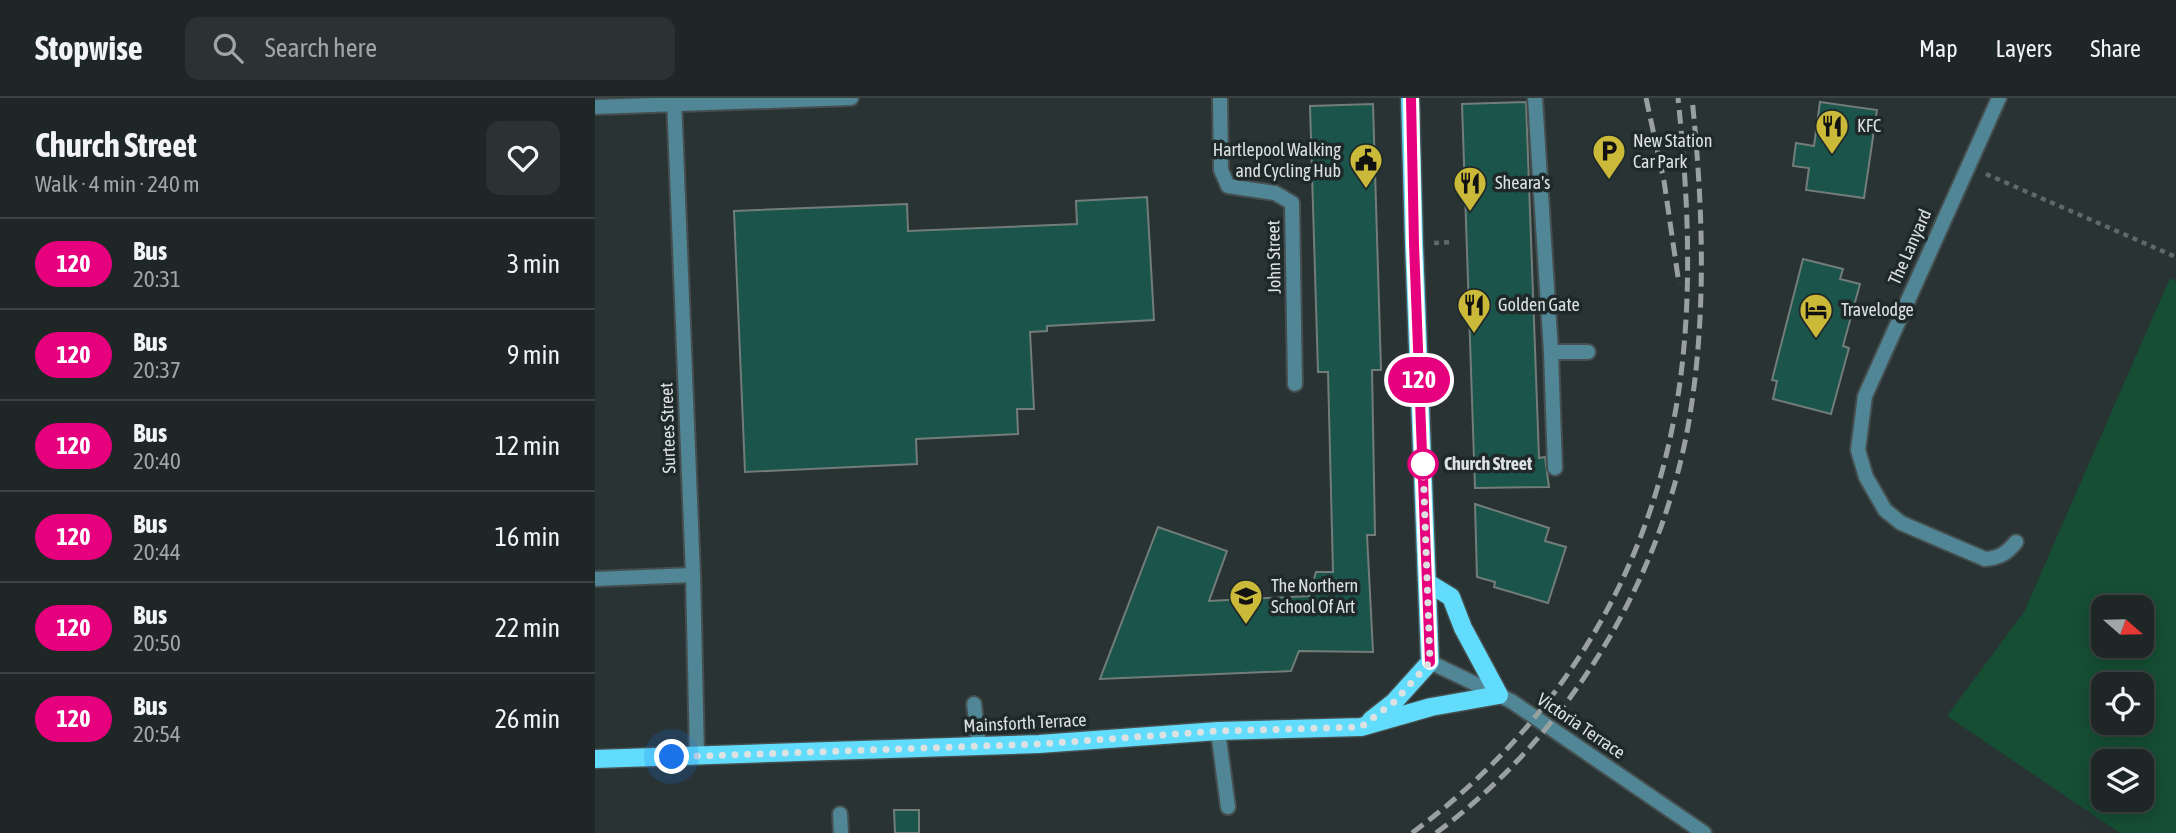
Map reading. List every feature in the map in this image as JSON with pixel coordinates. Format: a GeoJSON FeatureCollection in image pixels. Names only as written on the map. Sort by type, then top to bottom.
{"type":"FeatureCollection","features":[{"type":"Feature","properties":{"kind":"main road"},"geometry":{"type":"LineString","coordinates":[[1361,727],[1394,702],[1430,662],[1411,98]]}},
{"type":"Feature","properties":{"kind":"main road"},"geometry":{"type":"LineString","coordinates":[[1428,583],[1451,597],[1463,628],[1499,695]]}},
{"type":"Feature","properties":{"kind":"main road","name":"Mainsforth Terrace"},"geometry":{"type":"LineString","coordinates":[[595,759],[1039,744],[1218,731],[1361,727],[1431,707],[1499,695]]}},
{"type":"Feature","properties":{"kind":"street"},"geometry":{"type":"LineString","coordinates":[[595,107],[674,101],[851,98]]}},
{"type":"Feature","properties":{"kind":"street","name":"John Street"},"geometry":{"type":"LineString","coordinates":[[1220,98],[1221,170],[1228,186],[1275,192],[1292,203],[1295,384]]}},
{"type":"Feature","properties":{"kind":"street"},"geometry":{"type":"LineString","coordinates":[[1535,98],[1551,352],[1555,467]]}},
{"type":"Feature","properties":{"kind":"street","name":"The Lanyard"},"geometry":{"type":"LineString","coordinates":[[1999,98],[1865,396],[1858,450],[1866,477],[1876,497],[1885,510],[1901,523],[1985,559],[1996,558],[2008,552],[2016,541]]}},
{"type":"Feature","properties":{"kind":"street","name":"Surtees Street"},"geometry":{"type":"LineString","coordinates":[[674,101],[693,575],[697,756]]}},
{"type":"Feature","properties":{"kind":"street"},"geometry":{"type":"LineString","coordinates":[[1551,352],[1588,352]]}},
{"type":"Feature","properties":{"kind":"street"},"geometry":{"type":"LineString","coordinates":[[595,579],[693,575]]}},
{"type":"Feature","properties":{"kind":"street","name":"Victoria Terrace"},"geometry":{"type":"LineString","coordinates":[[1430,662],[1499,695],[1703,833]]}},
{"type":"Feature","properties":{"kind":"street"},"geometry":{"type":"LineString","coordinates":[[974,704],[979,746]]}},
{"type":"Feature","properties":{"kind":"street"},"geometry":{"type":"LineString","coordinates":[[1218,731],[1228,807]]}},
{"type":"Feature","properties":{"kind":"street"},"geometry":{"type":"LineString","coordinates":[[840,814],[841,833]]}},
{"type":"Feature","properties":{"kind":"path"},"geometry":{"type":"LineString","coordinates":[[1982,172],[2176,257]]}},
{"type":"Feature","properties":{"kind":"path"},"geometry":{"type":"LineString","coordinates":[[1431,243],[1454,242]]}},
{"type":"Feature","properties":{"kind":"green space"},"geometry":{"type":"Polygon","coordinates":[[[2170,278],[2176,281],[2176,833],[2120,833],[1947,716],[2024,612],[2170,278]]]}},
{"type":"Feature","properties":{"kind":"building"},"geometry":{"type":"Polygon","coordinates":[[[1526,102],[1539,458],[1545,457],[1549,487],[1475,488],[1462,104],[1526,102]]]}},
{"type":"Feature","properties":{"kind":"building","name":"KFC"},"geometry":{"type":"Polygon","coordinates":[[[1820,102],[1877,110],[1864,198],[1806,190],[1809,168],[1793,166],[1796,143],[1814,146],[1820,102]]]}},
{"type":"Feature","properties":{"kind":"building"},"geometry":{"type":"Polygon","coordinates":[[[1373,104],[1381,370],[1372,370],[1375,535],[1367,535],[1373,652],[1299,651],[1291,671],[1100,679],[1158,527],[1227,551],[1209,601],[1309,596],[1316,572],[1333,572],[1328,372],[1318,372],[1310,106],[1373,104]]]}},
{"type":"Feature","properties":{"kind":"building"},"geometry":{"type":"Polygon","coordinates":[[[1147,197],[1154,320],[1047,326],[1047,331],[1030,332],[1034,409],[1017,409],[1018,434],[916,439],[917,464],[745,472],[734,211],[907,204],[908,231],[1077,224],[1076,201],[1147,197]]]}},
{"type":"Feature","properties":{"kind":"building","name":"Travelodge"},"geometry":{"type":"Polygon","coordinates":[[[1803,259],[1843,269],[1840,279],[1860,284],[1843,346],[1849,348],[1831,414],[1773,399],[1777,381],[1772,380],[1803,259]]]}},
{"type":"Feature","properties":{"kind":"building"},"geometry":{"type":"Polygon","coordinates":[[[1475,504],[1549,528],[1545,541],[1566,547],[1548,603],[1494,587],[1495,582],[1477,577],[1475,504]]]}},
{"type":"Feature","properties":{"kind":"building"},"geometry":{"type":"Polygon","coordinates":[[[894,810],[919,810],[919,833],[895,833],[894,810]]]}},
{"type":"Feature","properties":{"kind":"railway"},"geometry":{"type":"LineString","coordinates":[[1646,98],[1664,181],[1679,284]]}},
{"type":"Feature","properties":{"kind":"railway"},"geometry":{"type":"LineString","coordinates":[[1412,833],[1462,793],[1507,749],[1547,702],[1583,652],[1613,598],[1639,541],[1659,481],[1674,419],[1685,339],[1687,218],[1678,98]]}},
{"type":"Feature","properties":{"kind":"railway"},"geometry":{"type":"LineString","coordinates":[[1436,833],[1483,794],[1527,750],[1566,703],[1601,651],[1631,597],[1656,540],[1675,481],[1689,421],[1699,341],[1701,219],[1692,98]]}},
{"type":"Feature","properties":{"kind":"bus line","name":"120"},"geometry":{"type":"LineString","coordinates":[[1411,98],[1430,662]]}},
{"type":"Feature","properties":{"kind":"place","name":"KFC"},"geometry":{"type":"Point","coordinates":[1832,156]}},
{"type":"Feature","properties":{"kind":"place","name":"New Station Car Park"},"geometry":{"type":"Point","coordinates":[1609,181]}},
{"type":"Feature","properties":{"kind":"place","name":"Hartlepool Walking and Cycling Hub"},"geometry":{"type":"Point","coordinates":[1366,190]}},
{"type":"Feature","properties":{"kind":"place","name":"Sheara's"},"geometry":{"type":"Point","coordinates":[1470,213]}},
{"type":"Feature","properties":{"kind":"place","name":"Golden Gate"},"geometry":{"type":"Point","coordinates":[1474,335]}},
{"type":"Feature","properties":{"kind":"place","name":"Travelodge"},"geometry":{"type":"Point","coordinates":[1816,340]}},
{"type":"Feature","properties":{"kind":"place","name":"Church Street"},"geometry":{"type":"Point","coordinates":[1423,464]}},
{"type":"Feature","properties":{"kind":"place","name":"The Northern School Of Art"},"geometry":{"type":"Point","coordinates":[1246,626]}},
{"type":"Feature","properties":{"kind":"route"},"geometry":{"type":"LineString","coordinates":[[672,757],[1039,744],[1218,731],[1361,727],[1394,702],[1430,662],[1423,464]]}}]}
